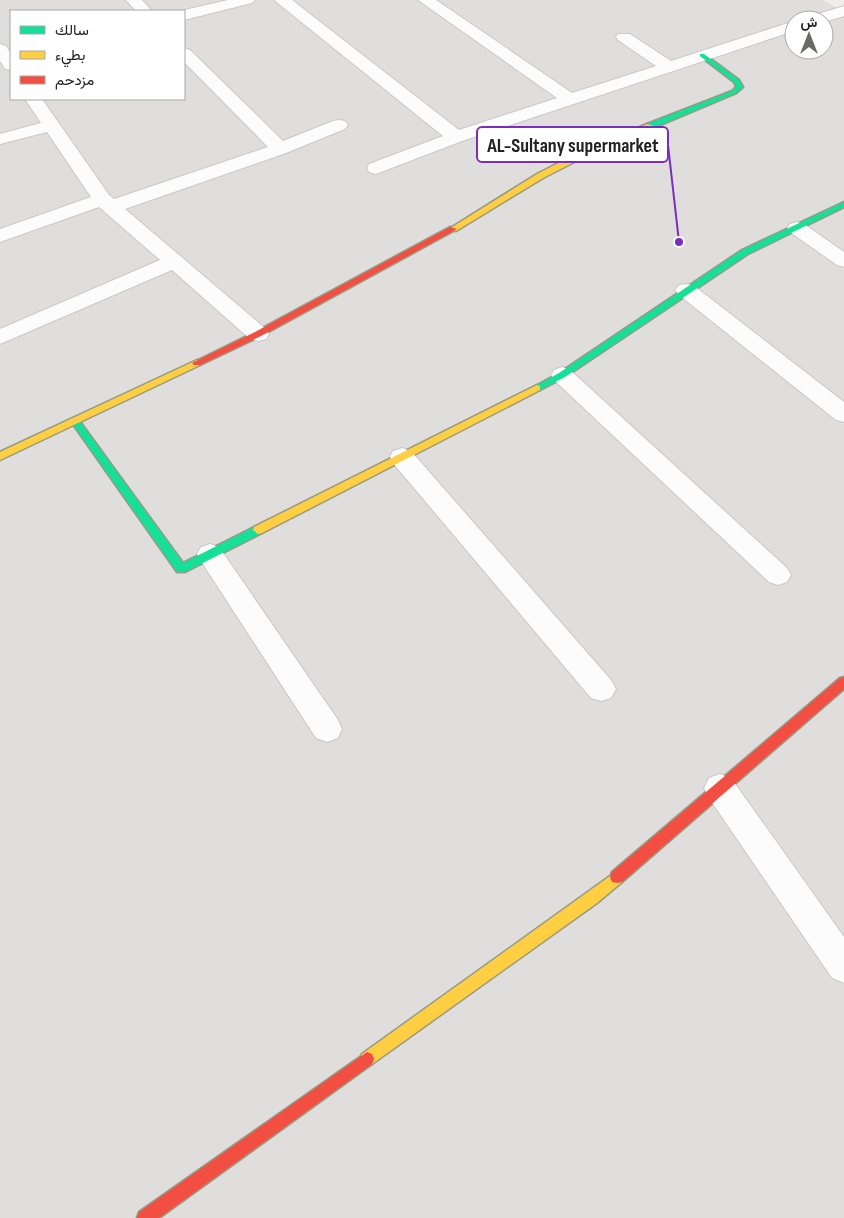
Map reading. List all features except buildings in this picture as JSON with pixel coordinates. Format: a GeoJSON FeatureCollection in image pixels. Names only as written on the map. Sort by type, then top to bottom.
{"type":"FeatureCollection","features":[{"type":"Feature","properties":{"kind":"street"},"geometry":{"type":"LineString","coordinates":[[134,0],[143,10]]}},
{"type":"Feature","properties":{"kind":"street"},"geometry":{"type":"LineString","coordinates":[[185,15],[247,0]]}},
{"type":"Feature","properties":{"kind":"street"},"geometry":{"type":"LineString","coordinates":[[282,0],[456,137]]}},
{"type":"Feature","properties":{"kind":"street"},"geometry":{"type":"LineString","coordinates":[[426,0],[569,99]]}},
{"type":"Feature","properties":{"kind":"street"},"geometry":{"type":"LineString","coordinates":[[376,168],[456,137],[784,29]]}},
{"type":"Feature","properties":{"kind":"street"},"geometry":{"type":"LineString","coordinates":[[624,37],[668,66]]}},
{"type":"Feature","properties":{"kind":"street"},"geometry":{"type":"LineString","coordinates":[[0,49],[10,64]]}},
{"type":"Feature","properties":{"kind":"street"},"geometry":{"type":"LineString","coordinates":[[0,456],[258,334],[442,236],[540,176],[580,155],[734,92],[740,87],[737,80],[702,55]]}},
{"type":"Feature","properties":{"kind":"street"},"geometry":{"type":"LineString","coordinates":[[185,56],[280,149]]}},
{"type":"Feature","properties":{"kind":"street"},"geometry":{"type":"LineString","coordinates":[[34,100],[106,203],[258,334]]}},
{"type":"Feature","properties":{"kind":"street"},"geometry":{"type":"LineString","coordinates":[[0,236],[280,149],[339,125]]}},
{"type":"Feature","properties":{"kind":"street"},"geometry":{"type":"LineString","coordinates":[[0,139],[51,126]]}},
{"type":"Feature","properties":{"kind":"street"},"geometry":{"type":"LineString","coordinates":[[75,420],[181,569],[562,375],[745,252],[844,204]]}},
{"type":"Feature","properties":{"kind":"street"},"geometry":{"type":"LineString","coordinates":[[796,228],[844,261]]}},
{"type":"Feature","properties":{"kind":"street"},"geometry":{"type":"LineString","coordinates":[[0,337],[174,262]]}},
{"type":"Feature","properties":{"kind":"street"},"geometry":{"type":"LineString","coordinates":[[686,290],[844,414]]}},
{"type":"Feature","properties":{"kind":"street"},"geometry":{"type":"LineString","coordinates":[[562,375],[778,575]]}},
{"type":"Feature","properties":{"kind":"street"},"geometry":{"type":"LineString","coordinates":[[402,457],[601,689]]}},
{"type":"Feature","properties":{"kind":"street"},"geometry":{"type":"LineString","coordinates":[[210,554],[327,729]]}},
{"type":"Feature","properties":{"kind":"street"},"geometry":{"type":"LineString","coordinates":[[145,1218],[592,898],[844,682]]}},
{"type":"Feature","properties":{"kind":"street"},"geometry":{"type":"LineString","coordinates":[[720,788],[844,966]]}},
{"type":"Feature","properties":{"kind":"shaded area"},"geometry":{"type":"Polygon","coordinates":[[[0,0],[823,0],[844,12],[844,1218],[0,1218],[0,0]]]}},
{"type":"Feature","properties":{"kind":"traffic: fast"},"geometry":{"type":"LineString","coordinates":[[650,126],[734,92],[740,87],[737,81],[702,55]]}},
{"type":"Feature","properties":{"kind":"traffic: fast"},"geometry":{"type":"LineString","coordinates":[[537,388],[562,375],[745,252],[844,204]]}},
{"type":"Feature","properties":{"kind":"traffic: fast"},"geometry":{"type":"LineString","coordinates":[[75,421],[181,569],[258,530]]}},
{"type":"Feature","properties":{"kind":"traffic: slow"},"geometry":{"type":"LineString","coordinates":[[453,229],[540,176],[581,155],[650,126]]}},
{"type":"Feature","properties":{"kind":"traffic: slow"},"geometry":{"type":"LineString","coordinates":[[0,456],[197,363]]}},
{"type":"Feature","properties":{"kind":"traffic: slow"},"geometry":{"type":"LineString","coordinates":[[258,530],[537,388]]}},
{"type":"Feature","properties":{"kind":"traffic: slow"},"geometry":{"type":"LineString","coordinates":[[367,1059],[592,898],[617,877]]}},
{"type":"Feature","properties":{"kind":"traffic: jam"},"geometry":{"type":"LineString","coordinates":[[197,363],[258,334],[453,229]]}},
{"type":"Feature","properties":{"kind":"traffic: jam"},"geometry":{"type":"LineString","coordinates":[[617,877],[844,682]]}},
{"type":"Feature","properties":{"kind":"traffic: jam"},"geometry":{"type":"LineString","coordinates":[[145,1218],[367,1059]]}},
{"type":"Feature","properties":{"kind":"place","name":"AL-Sultany supermarket"},"geometry":{"type":"Point","coordinates":[679,242]}}]}
